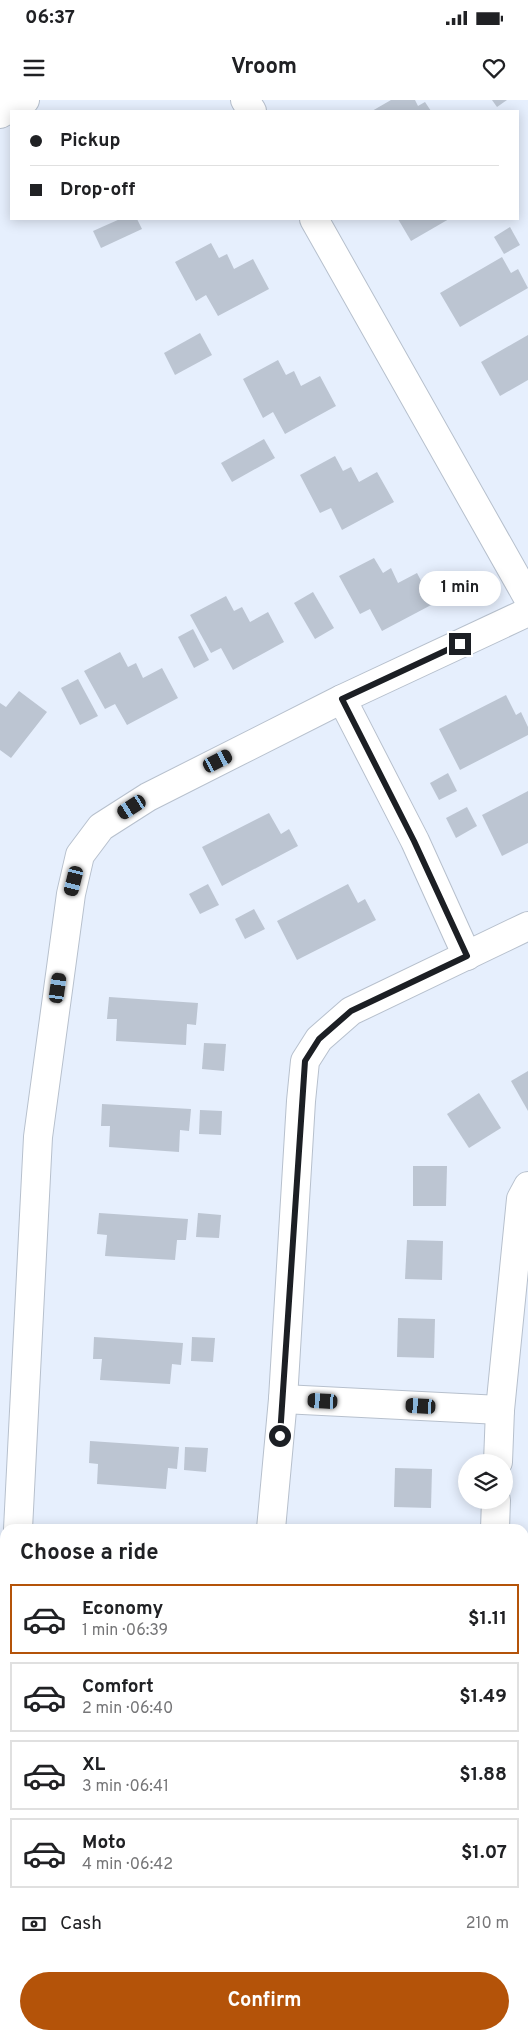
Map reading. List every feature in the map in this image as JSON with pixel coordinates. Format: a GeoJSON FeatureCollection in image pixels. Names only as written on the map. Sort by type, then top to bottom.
{"type":"FeatureCollection","features":[{"type":"Feature","properties":{"kind":"street"},"geometry":{"type":"LineString","coordinates":[[0,114],[26,100]]}},
{"type":"Feature","properties":{"kind":"street"},"geometry":{"type":"LineString","coordinates":[[315,220],[528,598]]}},
{"type":"Feature","properties":{"kind":"street"},"geometry":{"type":"LineString","coordinates":[[18,1524],[38,1137],[71,894],[80,855],[101,827],[148,796],[342,699],[528,612]]}},
{"type":"Feature","properties":{"kind":"street"},"geometry":{"type":"LineString","coordinates":[[342,699],[414,841],[467,956]]}},
{"type":"Feature","properties":{"kind":"street"},"geometry":{"type":"LineString","coordinates":[[271,1524],[283,1399],[305,1061],[319,1039],[351,1011],[528,926]]}},
{"type":"Feature","properties":{"kind":"street"},"geometry":{"type":"LineString","coordinates":[[498,1454],[500,1410],[521,1199],[528,1186]]}},
{"type":"Feature","properties":{"kind":"street"},"geometry":{"type":"LineString","coordinates":[[283,1399],[500,1410]]}},
{"type":"Feature","properties":{"kind":"street"},"geometry":{"type":"LineString","coordinates":[[495,1524],[496,1509]]}},
{"type":"Feature","properties":{"kind":"building"},"geometry":{"type":"Polygon","coordinates":[[[391,100],[415,100],[418,106],[425,102],[430,110],[374,110],[391,100]]]}},
{"type":"Feature","properties":{"kind":"building"},"geometry":{"type":"Polygon","coordinates":[[[492,100],[507,100],[497,107],[492,100]]]}},
{"type":"Feature","properties":{"kind":"building"},"geometry":{"type":"Polygon","coordinates":[[[118,220],[138,220],[142,229],[101,248],[93,231],[118,220]]]}},
{"type":"Feature","properties":{"kind":"building"},"geometry":{"type":"Polygon","coordinates":[[[399,220],[447,220],[411,241],[399,220]]]}},
{"type":"Feature","properties":{"kind":"building"},"geometry":{"type":"Polygon","coordinates":[[[510,227],[520,245],[504,254],[494,237],[510,227]]]}},
{"type":"Feature","properties":{"kind":"building"},"geometry":{"type":"Polygon","coordinates":[[[211,243],[219,258],[227,254],[234,269],[253,259],[269,289],[218,316],[206,295],[196,301],[175,262],[211,243]]]}},
{"type":"Feature","properties":{"kind":"building"},"geometry":{"type":"Polygon","coordinates":[[[502,257],[511,273],[518,269],[528,288],[460,327],[440,293],[502,257]]]}},
{"type":"Feature","properties":{"kind":"building"},"geometry":{"type":"Polygon","coordinates":[[[200,333],[212,355],[175,375],[164,353],[200,333]]]}},
{"type":"Feature","properties":{"kind":"building"},"geometry":{"type":"Polygon","coordinates":[[[528,335],[528,380],[500,396],[481,362],[528,335]]]}},
{"type":"Feature","properties":{"kind":"building"},"geometry":{"type":"Polygon","coordinates":[[[278,360],[286,375],[294,371],[301,386],[320,376],[336,406],[285,434],[273,412],[263,418],[243,379],[278,360]]]}},
{"type":"Feature","properties":{"kind":"building"},"geometry":{"type":"Polygon","coordinates":[[[264,439],[275,458],[232,482],[221,463],[264,439]]]}},
{"type":"Feature","properties":{"kind":"building"},"geometry":{"type":"Polygon","coordinates":[[[335,456],[343,471],[351,467],[359,482],[377,472],[394,502],[342,530],[331,508],[320,513],[300,475],[335,456]]]}},
{"type":"Feature","properties":{"kind":"building"},"geometry":{"type":"Polygon","coordinates":[[[374,558],[383,573],[391,568],[398,583],[417,573],[433,604],[382,631],[370,609],[360,614],[339,576],[374,558]]]}},
{"type":"Feature","properties":{"kind":"building"},"geometry":{"type":"Polygon","coordinates":[[[313,592],[334,628],[315,639],[294,603],[313,592]]]}},
{"type":"Feature","properties":{"kind":"building"},"geometry":{"type":"Polygon","coordinates":[[[226,596],[234,611],[242,607],[250,622],[268,612],[284,642],[233,670],[221,648],[211,653],[190,615],[226,596]]]}},
{"type":"Feature","properties":{"kind":"building"},"geometry":{"type":"Polygon","coordinates":[[[193,629],[209,660],[194,668],[178,637],[193,629]]]}},
{"type":"Feature","properties":{"kind":"building"},"geometry":{"type":"Polygon","coordinates":[[[120,652],[128,667],[136,663],[143,678],[162,668],[178,698],[127,725],[115,704],[105,709],[84,671],[120,652]]]}},
{"type":"Feature","properties":{"kind":"building"},"geometry":{"type":"Polygon","coordinates":[[[78,679],[98,716],[80,725],[61,688],[78,679]]]}},
{"type":"Feature","properties":{"kind":"building"},"geometry":{"type":"Polygon","coordinates":[[[19,691],[47,712],[11,758],[0,750],[0,703],[6,707],[19,691]]]}},
{"type":"Feature","properties":{"kind":"building"},"geometry":{"type":"Polygon","coordinates":[[[506,695],[516,715],[521,712],[528,727],[528,735],[460,770],[439,729],[506,695]]]}},
{"type":"Feature","properties":{"kind":"building"},"geometry":{"type":"Polygon","coordinates":[[[448,773],[457,791],[439,800],[430,783],[448,773]]]}},
{"type":"Feature","properties":{"kind":"building"},"geometry":{"type":"Polygon","coordinates":[[[528,791],[528,843],[502,856],[482,815],[528,791]]]}},
{"type":"Feature","properties":{"kind":"building"},"geometry":{"type":"Polygon","coordinates":[[[467,807],[477,826],[456,838],[446,818],[467,807]]]}},
{"type":"Feature","properties":{"kind":"building"},"geometry":{"type":"Polygon","coordinates":[[[269,813],[281,834],[289,829],[298,846],[222,886],[202,847],[269,813]]]}},
{"type":"Feature","properties":{"kind":"building"},"geometry":{"type":"Polygon","coordinates":[[[208,884],[219,905],[200,914],[189,894],[208,884]]]}},
{"type":"Feature","properties":{"kind":"building"},"geometry":{"type":"Polygon","coordinates":[[[348,884],[358,903],[365,899],[376,920],[297,960],[277,921],[348,884]]]}},
{"type":"Feature","properties":{"kind":"building"},"geometry":{"type":"Polygon","coordinates":[[[254,909],[265,929],[245,939],[235,919],[254,909]]]}},
{"type":"Feature","properties":{"kind":"building"},"geometry":{"type":"Polygon","coordinates":[[[109,997],[198,1003],[196,1025],[187,1024],[186,1045],[116,1041],[117,1019],[107,1019],[109,997]]]}},
{"type":"Feature","properties":{"kind":"building"},"geometry":{"type":"Polygon","coordinates":[[[204,1043],[226,1044],[224,1071],[202,1069],[204,1043]]]}},
{"type":"Feature","properties":{"kind":"building"},"geometry":{"type":"Polygon","coordinates":[[[528,1071],[528,1111],[511,1081],[528,1071]]]}},
{"type":"Feature","properties":{"kind":"building"},"geometry":{"type":"Polygon","coordinates":[[[479,1093],[501,1128],[469,1148],[447,1114],[479,1093]]]}},
{"type":"Feature","properties":{"kind":"building"},"geometry":{"type":"Polygon","coordinates":[[[102,1104],[191,1109],[189,1131],[180,1130],[179,1152],[109,1147],[110,1126],[101,1126],[102,1104]]]}},
{"type":"Feature","properties":{"kind":"building"},"geometry":{"type":"Polygon","coordinates":[[[200,1110],[222,1111],[221,1135],[199,1134],[200,1110]]]}},
{"type":"Feature","properties":{"kind":"building"},"geometry":{"type":"Polygon","coordinates":[[[413,1166],[447,1166],[446,1206],[413,1206],[413,1166]]]}},
{"type":"Feature","properties":{"kind":"building"},"geometry":{"type":"Polygon","coordinates":[[[99,1213],[188,1219],[186,1240],[177,1240],[175,1260],[105,1256],[107,1235],[97,1234],[99,1213]]]}},
{"type":"Feature","properties":{"kind":"building"},"geometry":{"type":"Polygon","coordinates":[[[198,1213],[221,1215],[219,1238],[196,1237],[198,1213]]]}},
{"type":"Feature","properties":{"kind":"building"},"geometry":{"type":"Polygon","coordinates":[[[407,1240],[443,1241],[442,1280],[405,1279],[407,1240]]]}},
{"type":"Feature","properties":{"kind":"building"},"geometry":{"type":"Polygon","coordinates":[[[398,1318],[435,1319],[434,1358],[397,1357],[398,1318]]]}},
{"type":"Feature","properties":{"kind":"building"},"geometry":{"type":"Polygon","coordinates":[[[94,1337],[183,1343],[181,1365],[172,1364],[170,1384],[100,1380],[102,1359],[93,1359],[94,1337]]]}},
{"type":"Feature","properties":{"kind":"building"},"geometry":{"type":"Polygon","coordinates":[[[192,1337],[215,1338],[213,1362],[191,1361],[192,1337]]]}},
{"type":"Feature","properties":{"kind":"building"},"geometry":{"type":"Polygon","coordinates":[[[90,1441],[179,1447],[177,1469],[168,1468],[166,1489],[97,1484],[98,1464],[89,1463],[90,1441]]]}},
{"type":"Feature","properties":{"kind":"building"},"geometry":{"type":"Polygon","coordinates":[[[185,1447],[208,1448],[206,1472],[184,1470],[185,1447]]]}},
{"type":"Feature","properties":{"kind":"building"},"geometry":{"type":"Polygon","coordinates":[[[395,1468],[432,1469],[431,1508],[394,1507],[395,1468]]]}},
{"type":"Feature","properties":{"kind":"route"},"geometry":{"type":"LineString","coordinates":[[280,1436],[305,1061],[319,1039],[351,1011],[467,956],[414,841],[342,699],[460,644]]}}]}
